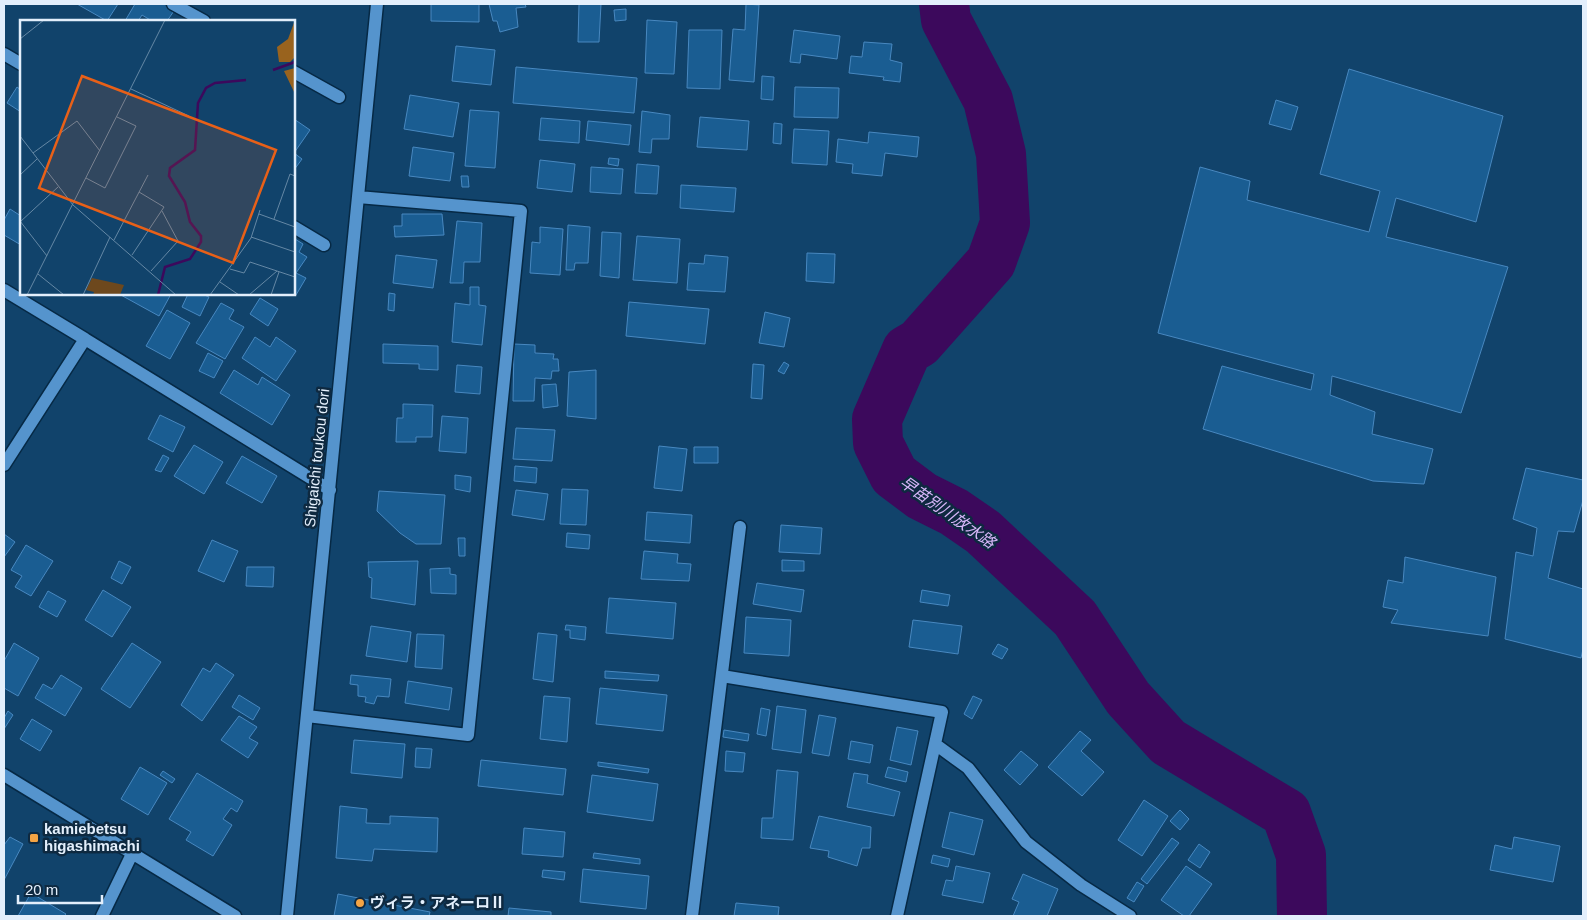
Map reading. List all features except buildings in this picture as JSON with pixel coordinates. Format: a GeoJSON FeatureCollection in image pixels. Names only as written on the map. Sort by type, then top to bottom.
{"type":"FeatureCollection","features":[{"type":"Feature","properties":{"kind":"street"},"geometry":{"type":"LineString","coordinates":[[173,4],[202,20]]}},
{"type":"Feature","properties":{"kind":"street","name":"Shigaichi toukou dori"},"geometry":{"type":"LineString","coordinates":[[287,916],[377,4]]}},
{"type":"Feature","properties":{"kind":"street"},"geometry":{"type":"LineString","coordinates":[[4,54],[20,63]]}},
{"type":"Feature","properties":{"kind":"street"},"geometry":{"type":"LineString","coordinates":[[295,73],[339,97]]}},
{"type":"Feature","properties":{"kind":"street"},"geometry":{"type":"LineString","coordinates":[[307,716],[468,735],[521,211],[358,197]]}},
{"type":"Feature","properties":{"kind":"street"},"geometry":{"type":"LineString","coordinates":[[295,228],[324,245]]}},
{"type":"Feature","properties":{"kind":"street"},"geometry":{"type":"LineString","coordinates":[[4,290],[330,490]]}},
{"type":"Feature","properties":{"kind":"street"},"geometry":{"type":"LineString","coordinates":[[4,465],[85,339]]}},
{"type":"Feature","properties":{"kind":"street"},"geometry":{"type":"LineString","coordinates":[[692,916],[740,527]]}},
{"type":"Feature","properties":{"kind":"street"},"geometry":{"type":"LineString","coordinates":[[722,676],[942,712],[897,916]]}},
{"type":"Feature","properties":{"kind":"street"},"geometry":{"type":"LineString","coordinates":[[935,744],[968,768],[1026,842],[1081,885],[1130,916]]}},
{"type":"Feature","properties":{"kind":"street"},"geometry":{"type":"LineString","coordinates":[[4,775],[234,916]]}},
{"type":"Feature","properties":{"kind":"street"},"geometry":{"type":"LineString","coordinates":[[102,916],[132,854]]}},
{"type":"Feature","properties":{"kind":"waterway","name":"早苗別川放水路"},"geometry":{"type":"LineString","coordinates":[[944,4],[946,20],[988,100],[1001,154],[1005,223],[991,262],[919,343],[907,350],[877,419],[878,443],[894,475],[922,496],[954,512],[983,532],[1075,618],[1128,698],[1168,742],[1286,813],[1301,855],[1302,916]]}},
{"type":"Feature","properties":{"kind":"place","name":"kamiebetsu higashimachi"},"geometry":{"type":"Point","coordinates":[34,838]}},
{"type":"Feature","properties":{"kind":"place","name":"ヴィラ・アネーロⅡ"},"geometry":{"type":"Point","coordinates":[360,903]}}]}
